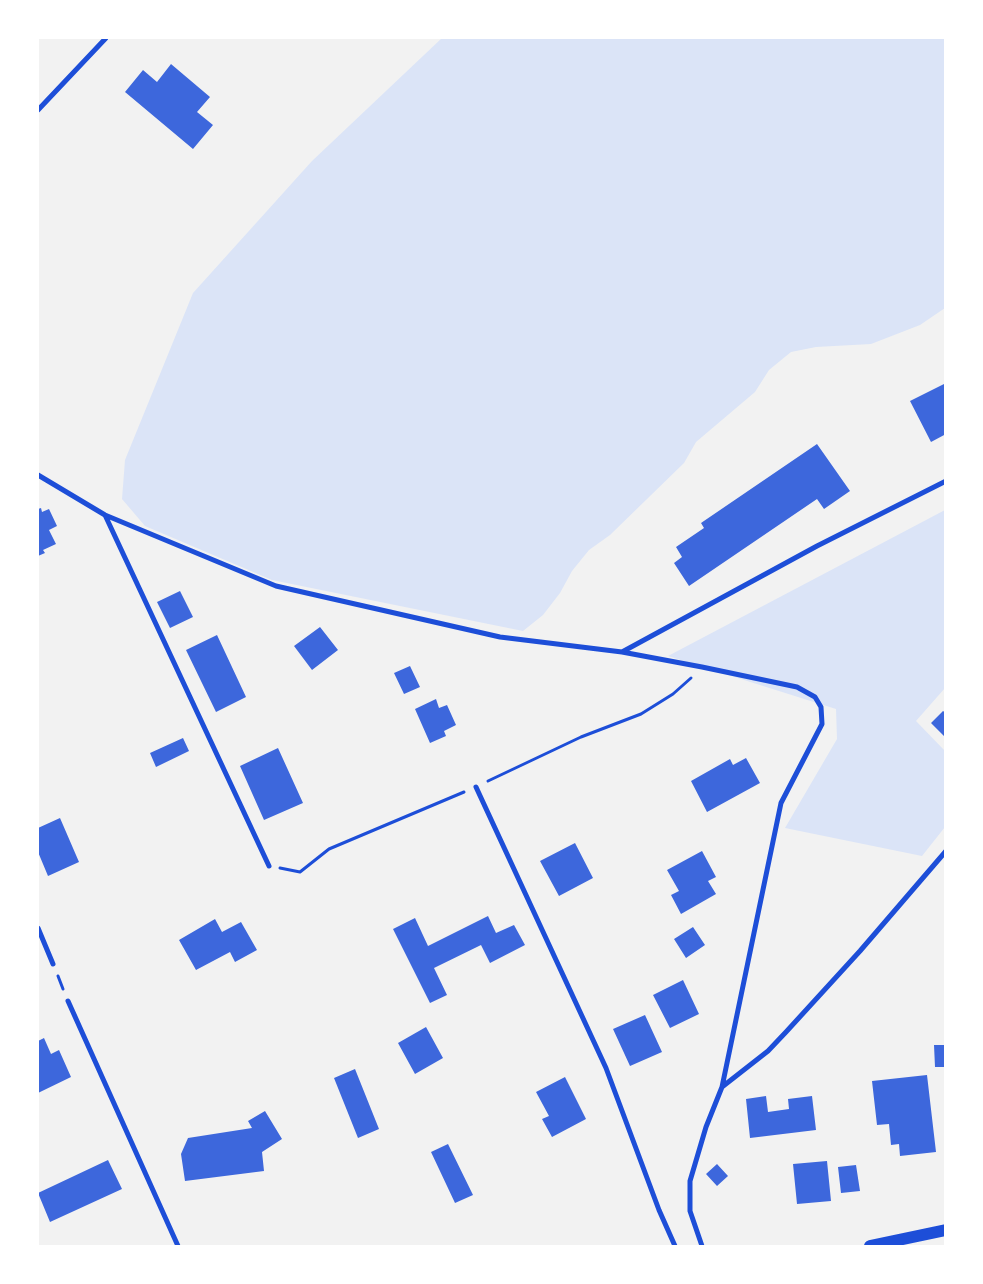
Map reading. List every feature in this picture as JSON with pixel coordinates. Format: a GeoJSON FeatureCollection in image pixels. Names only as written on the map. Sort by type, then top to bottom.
{"type":"FeatureCollection","features":[{"type":"Feature","properties":{"kind":"main road"},"geometry":{"type":"LineString","coordinates":[[870,1246],[946,1230]]}},
{"type":"Feature","properties":{"kind":"street"},"geometry":{"type":"LineString","coordinates":[[38,110],[106,38]]}},
{"type":"Feature","properties":{"kind":"street"},"geometry":{"type":"LineString","coordinates":[[38,475],[104,515],[243,574],[284,588],[500,637],[622,652],[797,687],[810,693],[821,707],[820,730],[787,790],[777,817],[722,1087],[706,1127],[690,1181],[690,1211],[702,1246]]}},
{"type":"Feature","properties":{"kind":"street"},"geometry":{"type":"LineString","coordinates":[[622,652],[817,546],[946,482]]}},
{"type":"Feature","properties":{"kind":"street"},"geometry":{"type":"LineString","coordinates":[[104,515],[269,866]]}},
{"type":"Feature","properties":{"kind":"street"},"geometry":{"type":"LineString","coordinates":[[476,787],[606,1068],[659,1210],[675,1246]]}},
{"type":"Feature","properties":{"kind":"street"},"geometry":{"type":"LineString","coordinates":[[722,1087],[768,1051],[860,951],[946,851]]}},
{"type":"Feature","properties":{"kind":"street"},"geometry":{"type":"LineString","coordinates":[[38,928],[53,964]]}},
{"type":"Feature","properties":{"kind":"street"},"geometry":{"type":"LineString","coordinates":[[68,1001],[178,1246]]}},
{"type":"Feature","properties":{"kind":"path"},"geometry":{"type":"LineString","coordinates":[[53,964],[68,1001]]}},
{"type":"Feature","properties":{"kind":"shaded area"},"geometry":{"type":"Polygon","coordinates":[[[442,38],[945,38],[945,308],[920,325],[871,344],[816,347],[791,352],[769,370],[755,392],[696,442],[684,463],[610,535],[589,550],[572,571],[560,593],[543,615],[523,631],[272,580],[145,526],[122,499],[125,460],[193,293],[312,161],[442,38]]]}},
{"type":"Feature","properties":{"kind":"shaded area"},"geometry":{"type":"Polygon","coordinates":[[[945,510],[945,688],[916,721],[945,751],[945,827],[922,856],[785,828],[837,739],[836,709],[668,656],[945,510]]]}},
{"type":"Feature","properties":{"kind":"building"},"geometry":{"type":"Polygon","coordinates":[[[171,64],[210,97],[197,112],[213,125],[193,149],[125,92],[143,70],[157,82],[171,64]]]}},
{"type":"Feature","properties":{"kind":"building"},"geometry":{"type":"Polygon","coordinates":[[[946,383],[946,434],[931,442],[910,401],[946,383]]]}},
{"type":"Feature","properties":{"kind":"building"},"geometry":{"type":"Polygon","coordinates":[[[817,444],[850,491],[824,509],[817,499],[689,586],[674,563],[682,557],[676,547],[704,528],[701,523],[817,444]]]}},
{"type":"Feature","properties":{"kind":"building"},"geometry":{"type":"Polygon","coordinates":[[[41,508],[42,512],[49,509],[57,526],[49,530],[56,544],[43,550],[45,553],[38,556],[38,509],[41,508]]]}},
{"type":"Feature","properties":{"kind":"building"},"geometry":{"type":"Polygon","coordinates":[[[180,591],[193,617],[170,628],[157,602],[180,591]]]}},
{"type":"Feature","properties":{"kind":"building"},"geometry":{"type":"Polygon","coordinates":[[[320,627],[338,650],[312,670],[294,646],[320,627]]]}},
{"type":"Feature","properties":{"kind":"building"},"geometry":{"type":"Polygon","coordinates":[[[217,635],[246,697],[216,712],[186,650],[217,635]]]}},
{"type":"Feature","properties":{"kind":"building"},"geometry":{"type":"Polygon","coordinates":[[[410,666],[420,687],[404,694],[394,673],[410,666]]]}},
{"type":"Feature","properties":{"kind":"building"},"geometry":{"type":"Polygon","coordinates":[[[436,699],[439,708],[447,705],[456,725],[444,731],[446,736],[430,743],[415,709],[436,699]]]}},
{"type":"Feature","properties":{"kind":"building"},"geometry":{"type":"Polygon","coordinates":[[[943,711],[946,713],[946,738],[931,723],[943,711]]]}},
{"type":"Feature","properties":{"kind":"building"},"geometry":{"type":"Polygon","coordinates":[[[183,738],[189,751],[156,767],[150,753],[183,738]]]}},
{"type":"Feature","properties":{"kind":"building"},"geometry":{"type":"Polygon","coordinates":[[[278,748],[303,803],[264,820],[240,766],[278,748]]]}},
{"type":"Feature","properties":{"kind":"building"},"geometry":{"type":"Polygon","coordinates":[[[746,758],[760,783],[707,812],[691,781],[730,759],[733,765],[746,758]]]}},
{"type":"Feature","properties":{"kind":"building"},"geometry":{"type":"Polygon","coordinates":[[[60,818],[79,862],[48,876],[38,852],[38,828],[60,818]]]}},
{"type":"Feature","properties":{"kind":"building"},"geometry":{"type":"Polygon","coordinates":[[[575,843],[593,878],[559,896],[540,861],[575,843]]]}},
{"type":"Feature","properties":{"kind":"building"},"geometry":{"type":"Polygon","coordinates":[[[702,851],[716,877],[708,881],[716,894],[681,914],[671,895],[679,891],[667,870],[702,851]]]}},
{"type":"Feature","properties":{"kind":"building"},"geometry":{"type":"Polygon","coordinates":[[[488,916],[496,933],[514,925],[525,945],[490,963],[481,945],[434,968],[447,995],[430,1003],[393,929],[415,918],[428,946],[488,916]]]}},
{"type":"Feature","properties":{"kind":"building"},"geometry":{"type":"Polygon","coordinates":[[[215,919],[222,932],[241,922],[257,950],[235,962],[230,952],[196,970],[179,940],[215,919]]]}},
{"type":"Feature","properties":{"kind":"building"},"geometry":{"type":"Polygon","coordinates":[[[693,927],[705,945],[686,958],[674,939],[693,927]]]}},
{"type":"Feature","properties":{"kind":"building"},"geometry":{"type":"Polygon","coordinates":[[[683,980],[699,1014],[670,1028],[653,995],[683,980]]]}},
{"type":"Feature","properties":{"kind":"building"},"geometry":{"type":"Polygon","coordinates":[[[645,1015],[662,1052],[630,1066],[613,1029],[645,1015]]]}},
{"type":"Feature","properties":{"kind":"building"},"geometry":{"type":"Polygon","coordinates":[[[426,1027],[443,1058],[415,1074],[398,1043],[426,1027]]]}},
{"type":"Feature","properties":{"kind":"building"},"geometry":{"type":"Polygon","coordinates":[[[44,1038],[51,1054],[59,1050],[71,1077],[38,1093],[38,1041],[44,1038]]]}},
{"type":"Feature","properties":{"kind":"building"},"geometry":{"type":"Polygon","coordinates":[[[934,1045],[946,1045],[946,1067],[935,1067],[934,1045]]]}},
{"type":"Feature","properties":{"kind":"building"},"geometry":{"type":"Polygon","coordinates":[[[355,1069],[379,1129],[358,1138],[334,1078],[355,1069]]]}},
{"type":"Feature","properties":{"kind":"building"},"geometry":{"type":"Polygon","coordinates":[[[927,1075],[936,1152],[900,1156],[899,1144],[891,1145],[889,1124],[877,1125],[872,1081],[927,1075]]]}},
{"type":"Feature","properties":{"kind":"building"},"geometry":{"type":"Polygon","coordinates":[[[565,1077],[586,1119],[552,1137],[542,1119],[549,1116],[536,1092],[565,1077]]]}},
{"type":"Feature","properties":{"kind":"building"},"geometry":{"type":"Polygon","coordinates":[[[766,1096],[768,1112],[789,1109],[788,1099],[812,1096],[816,1130],[750,1138],[746,1099],[766,1096]]]}},
{"type":"Feature","properties":{"kind":"building"},"geometry":{"type":"Polygon","coordinates":[[[265,1111],[282,1139],[262,1152],[264,1171],[185,1181],[181,1154],[188,1138],[252,1128],[248,1121],[265,1111]]]}},
{"type":"Feature","properties":{"kind":"building"},"geometry":{"type":"Polygon","coordinates":[[[448,1144],[473,1195],[455,1203],[431,1152],[448,1144]]]}},
{"type":"Feature","properties":{"kind":"building"},"geometry":{"type":"Polygon","coordinates":[[[108,1160],[122,1189],[50,1222],[38,1193],[108,1160]]]}},
{"type":"Feature","properties":{"kind":"building"},"geometry":{"type":"Polygon","coordinates":[[[827,1161],[831,1201],[797,1204],[793,1164],[827,1161]]]}},
{"type":"Feature","properties":{"kind":"building"},"geometry":{"type":"Polygon","coordinates":[[[717,1164],[728,1176],[717,1186],[706,1174],[717,1164]]]}},
{"type":"Feature","properties":{"kind":"building"},"geometry":{"type":"Polygon","coordinates":[[[856,1165],[860,1191],[841,1193],[838,1167],[856,1165]]]}}]}
